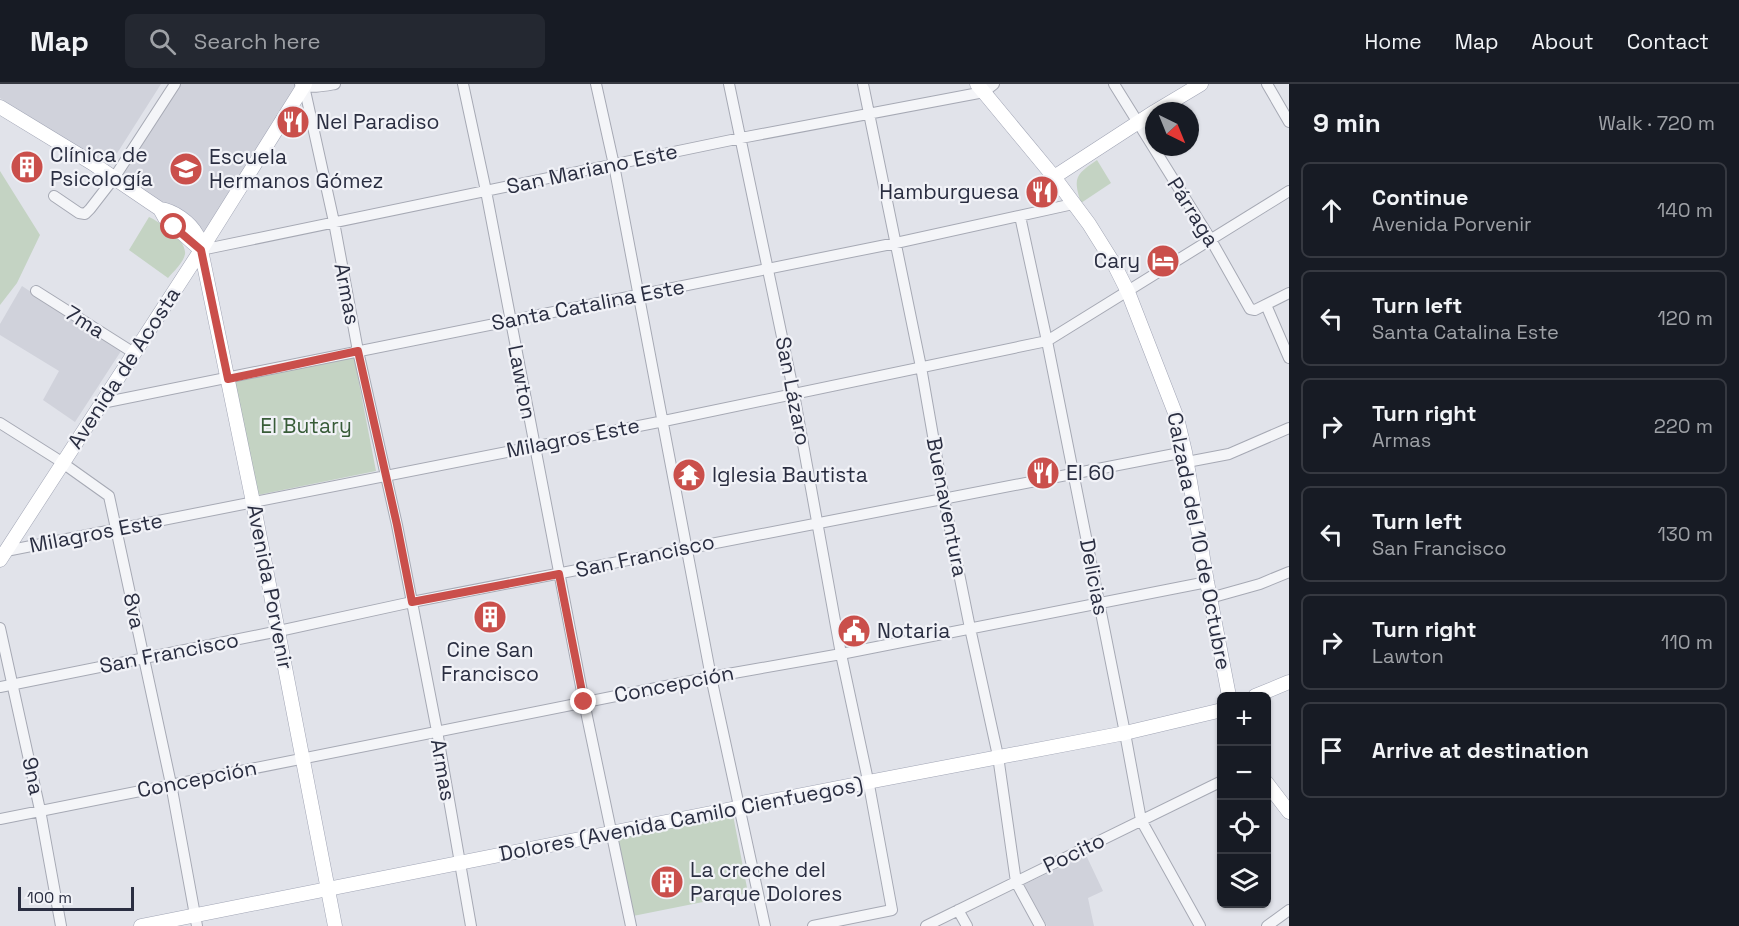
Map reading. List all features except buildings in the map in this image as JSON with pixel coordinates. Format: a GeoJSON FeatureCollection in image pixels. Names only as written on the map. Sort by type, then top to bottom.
{"type":"FeatureCollection","features":[{"type":"Feature","properties":{"kind":"main road"},"geometry":{"type":"LineString","coordinates":[[1171,102],[1201,84]]}},
{"type":"Feature","properties":{"kind":"main road","name":"Avenida de Acosta"},"geometry":{"type":"LineString","coordinates":[[3,555],[201,250],[303,85]]}},
{"type":"Feature","properties":{"kind":"main road","name":"Calzada del 10 de Octubre"},"geometry":{"type":"LineString","coordinates":[[985,87],[1104,247],[1128,292],[1177,418],[1228,692]]}},
{"type":"Feature","properties":{"kind":"main road","name":"Avenida Porvenir"},"geometry":{"type":"LineString","coordinates":[[0,106],[160,209],[170,211],[183,220],[197,235],[279,631],[335,926]]}},
{"type":"Feature","properties":{"kind":"main road"},"geometry":{"type":"LineString","coordinates":[[1054,177],[1145,118]]}},
{"type":"Feature","properties":{"kind":"main road"},"geometry":{"type":"LineString","coordinates":[[1070,199],[1069,177],[1081,158]]}},
{"type":"Feature","properties":{"kind":"main road"},"geometry":{"type":"LineString","coordinates":[[1265,692],[1289,682]]}},
{"type":"Feature","properties":{"kind":"main road","name":"Dolores (Avenida Camilo Cienfuegos)"},"geometry":{"type":"LineString","coordinates":[[141,926],[196,921],[327,889],[1125,733],[1217,711]]}},
{"type":"Feature","properties":{"kind":"main road"},"geometry":{"type":"LineString","coordinates":[[1271,789],[1289,812]]}},
{"type":"Feature","properties":{"kind":"street"},"geometry":{"type":"LineString","coordinates":[[54,196],[79,213],[86,214],[114,178],[175,84]]}},
{"type":"Feature","properties":{"kind":"street"},"geometry":{"type":"LineString","coordinates":[[303,85],[319,87],[335,84]]}},
{"type":"Feature","properties":{"kind":"street","name":"Lawton"},"geometry":{"type":"LineString","coordinates":[[463,84],[486,191],[584,702],[631,926]]}},
{"type":"Feature","properties":{"kind":"street"},"geometry":{"type":"LineString","coordinates":[[596,84],[664,421],[711,676],[765,926]]}},
{"type":"Feature","properties":{"kind":"street","name":"San Lázaro"},"geometry":{"type":"LineString","coordinates":[[729,84],[794,394],[891,910],[813,926]]}},
{"type":"Feature","properties":{"kind":"street","name":"Buenaventura"},"geometry":{"type":"LineString","coordinates":[[863,84],[921,367],[944,499],[998,756],[1016,882],[1040,926]]}},
{"type":"Feature","properties":{"kind":"street","name":"Párraga"},"geometry":{"type":"LineString","coordinates":[[1114,84],[1252,310],[1266,305]]}},
{"type":"Feature","properties":{"kind":"street"},"geometry":{"type":"LineString","coordinates":[[1267,84],[1289,122]]}},
{"type":"Feature","properties":{"kind":"street","name":"Armas"},"geometry":{"type":"LineString","coordinates":[[303,85],[334,222],[358,351],[412,602],[471,926]]}},
{"type":"Feature","properties":{"kind":"street","name":"San Mariano Este"},"geometry":{"type":"LineString","coordinates":[[201,250],[741,138],[869,114],[985,87]]}},
{"type":"Feature","properties":{"kind":"street"},"geometry":{"type":"LineString","coordinates":[[1045,210],[1053,191],[1054,177]]}},
{"type":"Feature","properties":{"kind":"street","name":"Milagros Este"},"geometry":{"type":"LineString","coordinates":[[3,555],[117,528],[664,421],[1047,341],[1289,191]]}},
{"type":"Feature","properties":{"kind":"street","name":"Santa Catalina Este"},"geometry":{"type":"LineString","coordinates":[[102,403],[896,243],[1045,210],[1070,199]]}},
{"type":"Feature","properties":{"kind":"street","name":"Delicias"},"geometry":{"type":"LineString","coordinates":[[1020,216],[1047,341],[1141,820],[1200,926]]}},
{"type":"Feature","properties":{"kind":"street","name":"7ma"},"geometry":{"type":"LineString","coordinates":[[36,291],[134,353]]}},
{"type":"Feature","properties":{"kind":"street"},"geometry":{"type":"LineString","coordinates":[[1289,293],[1266,305],[1289,358]]}},
{"type":"Feature","properties":{"kind":"street","name":"8va"},"geometry":{"type":"LineString","coordinates":[[0,423],[107,493],[117,528],[171,784],[196,921]]}},
{"type":"Feature","properties":{"kind":"street","name":"San Francisco"},"geometry":{"type":"LineString","coordinates":[[0,687],[412,602],[819,522],[1073,474],[1186,457],[1229,454],[1289,428]]}},
{"type":"Feature","properties":{"kind":"street"},"geometry":{"type":"LineString","coordinates":[[1210,598],[1260,584],[1289,572]]}},
{"type":"Feature","properties":{"kind":"street","name":"Concepción"},"geometry":{"type":"LineString","coordinates":[[0,819],[711,676],[842,654],[1207,582]]}},
{"type":"Feature","properties":{"kind":"street","name":"9na"},"geometry":{"type":"LineString","coordinates":[[0,628],[40,810],[61,926]]}},
{"type":"Feature","properties":{"kind":"street","name":"Pocito"},"geometry":{"type":"LineString","coordinates":[[926,926],[1217,783]]}},
{"type":"Feature","properties":{"kind":"street"},"geometry":{"type":"LineString","coordinates":[[958,910],[967,926]]}},
{"type":"Feature","properties":{"kind":"street"},"geometry":{"type":"LineString","coordinates":[[1267,926],[1289,910]]}},
{"type":"Feature","properties":{"kind":"shaded area"},"geometry":{"type":"Polygon","coordinates":[[[0,84],[161,84],[109,166],[0,98],[0,84]]]}},
{"type":"Feature","properties":{"kind":"shaded area","name":"Escuela Hermanos Gómez"},"geometry":{"type":"Polygon","coordinates":[[[175,84],[300,84],[201,250],[114,178],[175,84]]]}},
{"type":"Feature","properties":{"kind":"shaded area"},"geometry":{"type":"Polygon","coordinates":[[[22,286],[121,351],[75,422],[43,400],[59,371],[0,335],[0,324],[22,286]]]}},
{"type":"Feature","properties":{"kind":"shaded area"},"geometry":{"type":"Polygon","coordinates":[[[1086,855],[1103,891],[1088,898],[1094,926],[1047,926],[1023,885],[1086,855]]]}},
{"type":"Feature","properties":{"kind":"green space"},"geometry":{"type":"Polygon","coordinates":[[[1097,160],[1111,183],[1081,203],[1077,188],[1078,178],[1097,160]]]}},
{"type":"Feature","properties":{"kind":"green space"},"geometry":{"type":"Polygon","coordinates":[[[0,171],[40,235],[17,283],[0,305],[0,171]]]}},
{"type":"Feature","properties":{"kind":"green space"},"geometry":{"type":"Polygon","coordinates":[[[149,217],[172,232],[182,243],[184,249],[183,260],[168,278],[129,250],[149,217]]]}},
{"type":"Feature","properties":{"kind":"green space","name":"El Butary"},"geometry":{"type":"Polygon","coordinates":[[[354,357],[376,471],[258,495],[235,381],[354,357]]]}},
{"type":"Feature","properties":{"kind":"green space"},"geometry":{"type":"Polygon","coordinates":[[[733,815],[748,893],[633,916],[618,838],[733,815]]]}},
{"type":"Feature","properties":{"kind":"place","name":"Nel Paradiso"},"geometry":{"type":"Point","coordinates":[293,122]}},
{"type":"Feature","properties":{"kind":"place","name":"Clínica de Psicología"},"geometry":{"type":"Point","coordinates":[27,167]}},
{"type":"Feature","properties":{"kind":"place","name":"Escuela Hermanos Gómez"},"geometry":{"type":"Point","coordinates":[186,169]}},
{"type":"Feature","properties":{"kind":"place","name":"Hamburguesa"},"geometry":{"type":"Point","coordinates":[1042,192]}},
{"type":"Feature","properties":{"kind":"place","name":"Cary"},"geometry":{"type":"Point","coordinates":[1163,261]}},
{"type":"Feature","properties":{"kind":"place","name":"El 60"},"geometry":{"type":"Point","coordinates":[1043,473]}},
{"type":"Feature","properties":{"kind":"place","name":"Iglesia Bautista"},"geometry":{"type":"Point","coordinates":[689,475]}},
{"type":"Feature","properties":{"kind":"place","name":"Cine San Francisco"},"geometry":{"type":"Point","coordinates":[490,617]}},
{"type":"Feature","properties":{"kind":"place","name":"Notaria"},"geometry":{"type":"Point","coordinates":[854,631]}},
{"type":"Feature","properties":{"kind":"place","name":"La creche del Parque Dolores"},"geometry":{"type":"Point","coordinates":[667,882]}},
{"type":"Feature","properties":{"kind":"route"},"geometry":{"type":"LineString","coordinates":[[174,227],[201,250],[228,379],[358,351],[412,602],[559,574],[584,702]]}}]}
